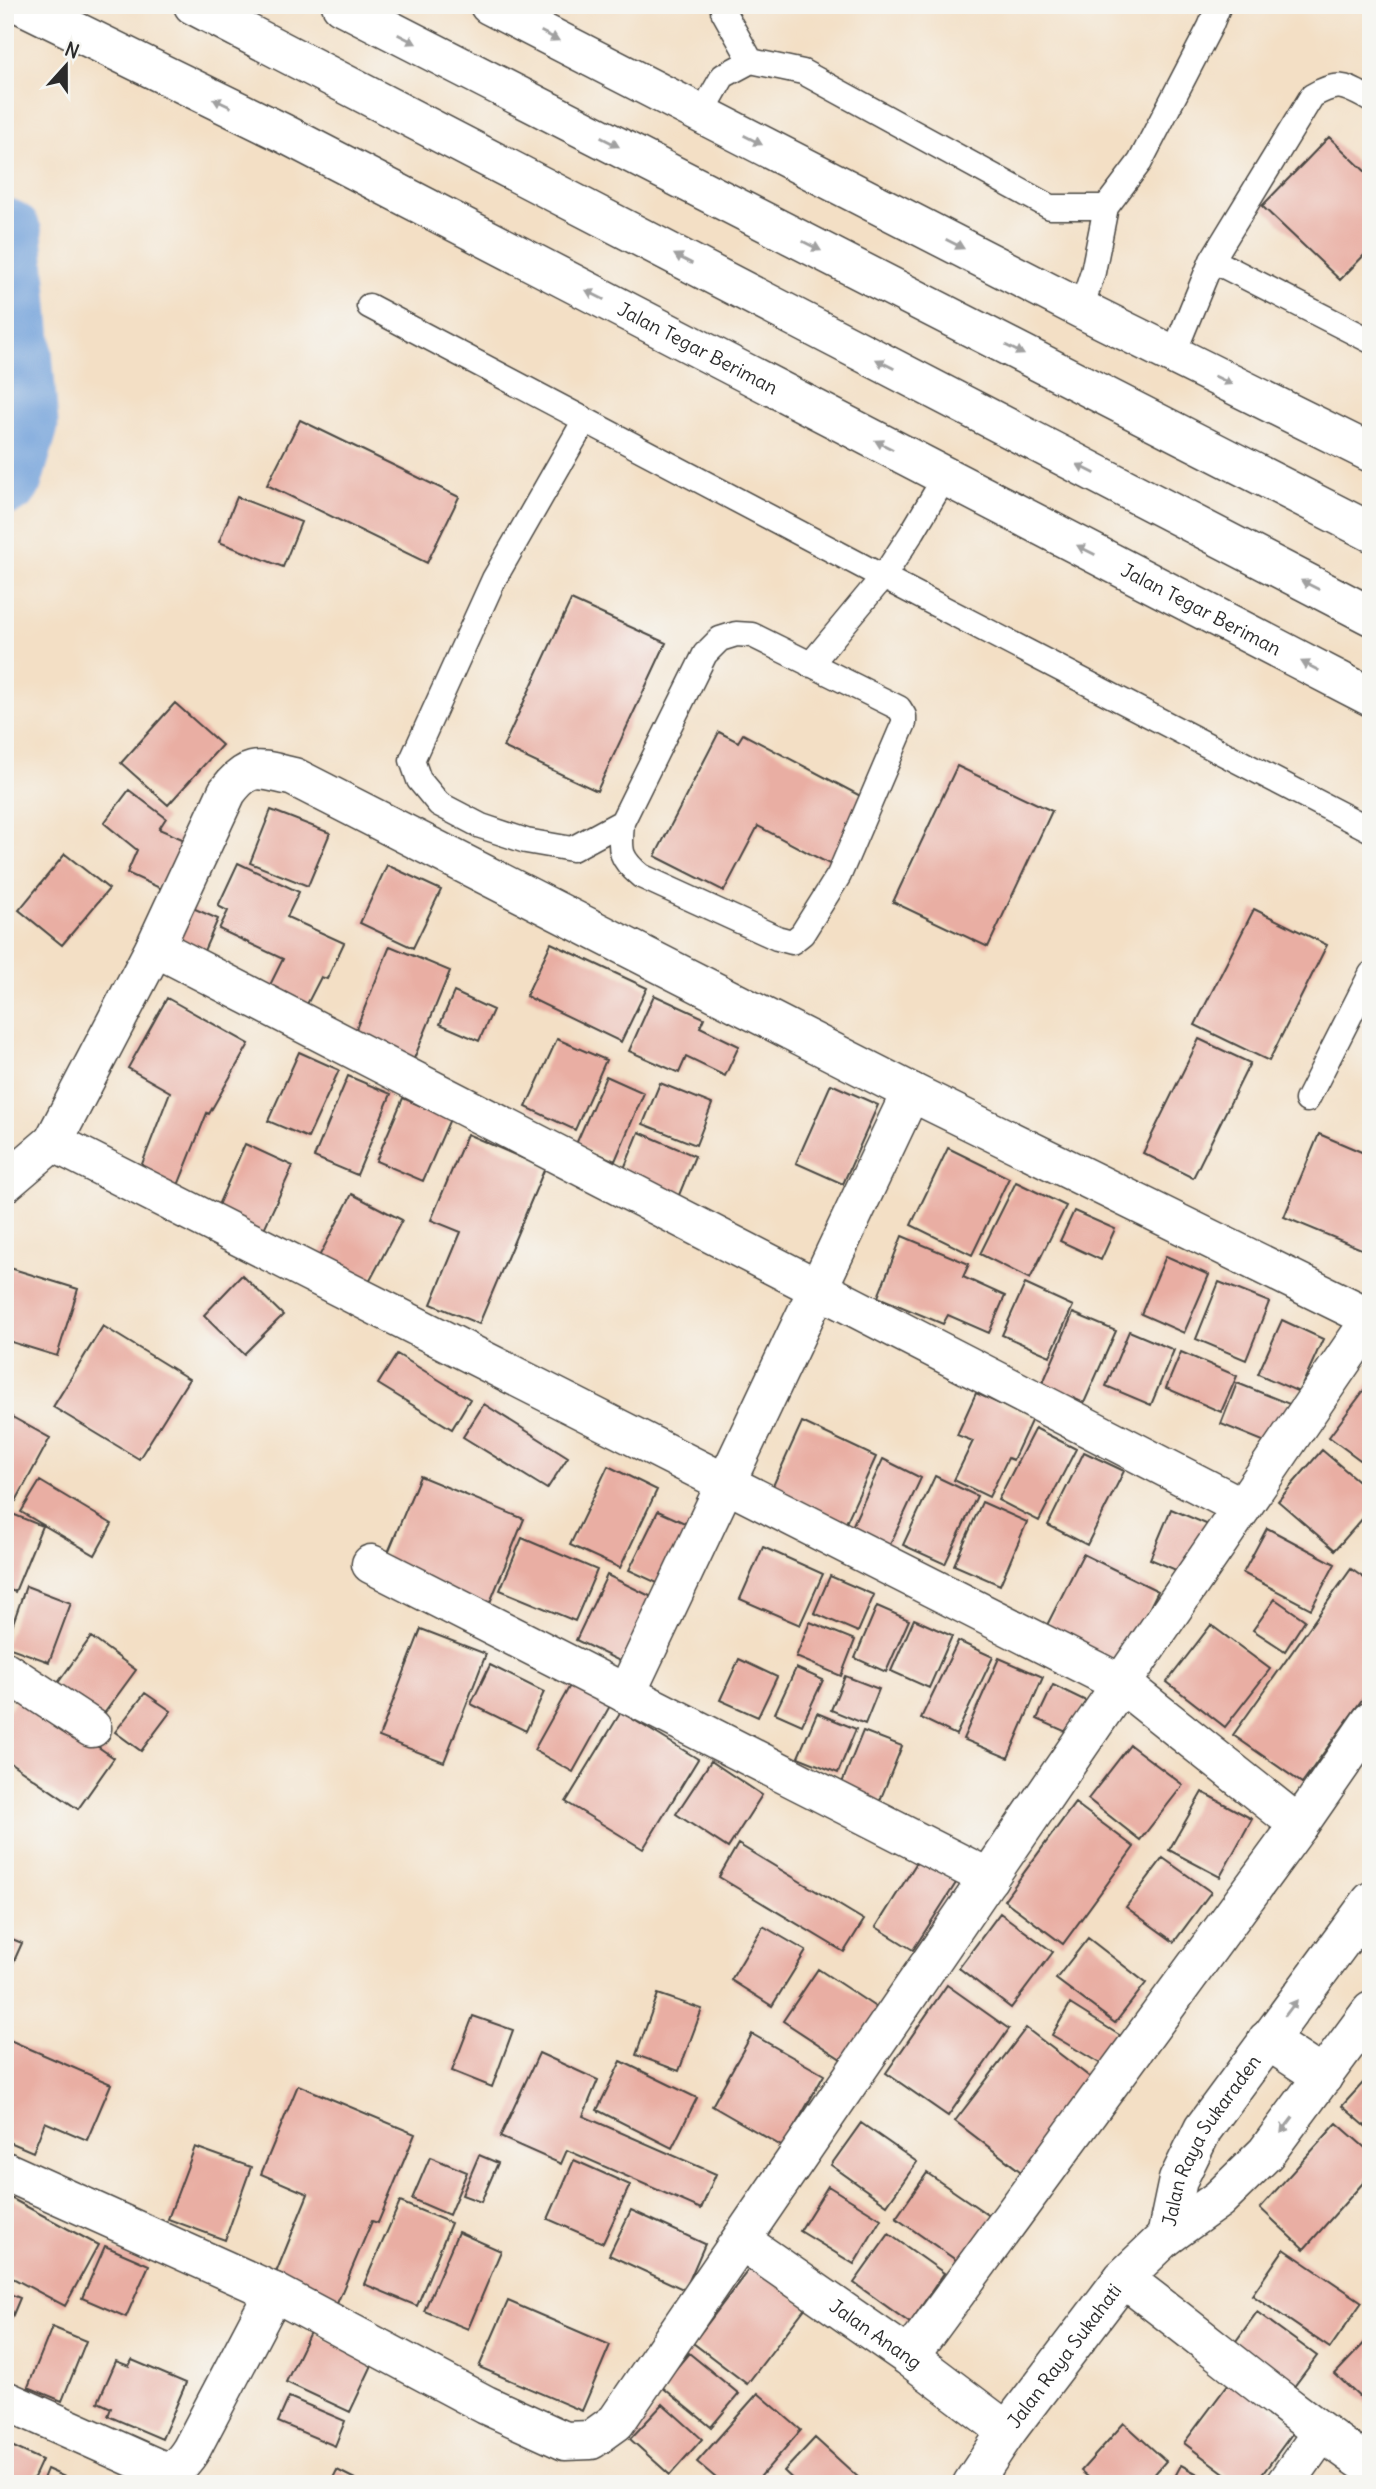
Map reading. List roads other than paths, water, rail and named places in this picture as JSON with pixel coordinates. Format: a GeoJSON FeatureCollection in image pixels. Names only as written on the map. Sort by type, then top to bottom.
{"type":"FeatureCollection","features":[{"type":"Feature","properties":{"kind":"street","name":"Jalan Tegar Beriman"},"geometry":{"type":"LineString","coordinates":[[22,5],[283,134],[1371,697]]}},
{"type":"Feature","properties":{"kind":"street"},"geometry":{"type":"LineString","coordinates":[[193,5],[1371,616]]}},
{"type":"Feature","properties":{"kind":"street"},"geometry":{"type":"LineString","coordinates":[[489,5],[1081,309],[1371,453]]}},
{"type":"Feature","properties":{"kind":"street"},"geometry":{"type":"LineString","coordinates":[[344,6],[1371,532]]}},
{"type":"Feature","properties":{"kind":"street"},"geometry":{"type":"LineString","coordinates":[[5,1183],[53,1142],[155,947],[228,792],[240,775],[260,769],[294,777],[911,1092],[1371,1318],[743,2241],[617,2422],[591,2440],[565,2441],[486,2404],[274,2292],[5,2171]]}},
{"type":"Feature","properties":{"kind":"street"},"geometry":{"type":"LineString","coordinates":[[155,947],[1242,1507]]}},
{"type":"Feature","properties":{"kind":"street"},"geometry":{"type":"LineString","coordinates":[[626,1694],[911,1092]]}},
{"type":"Feature","properties":{"kind":"street"},"geometry":{"type":"LineString","coordinates":[[53,1142],[1122,1684],[1299,1825]]}},
{"type":"Feature","properties":{"kind":"street"},"geometry":{"type":"LineString","coordinates":[[371,1564],[989,1878]]}},
{"type":"Feature","properties":{"kind":"street"},"geometry":{"type":"LineString","coordinates":[[5,1671],[92,1728]]}},
{"type":"Feature","properties":{"kind":"street"},"geometry":{"type":"LineString","coordinates":[[909,2357],[1299,1825],[1371,1721]]}},
{"type":"Feature","properties":{"kind":"street","name":"Jalan Raya Sukaraden"},"geometry":{"type":"LineString","coordinates":[[1166,2236],[1178,2180],[1203,2129],[1371,1901]]}},
{"type":"Feature","properties":{"kind":"street","name":"Jalan Raya Sukaraden"},"geometry":{"type":"LineString","coordinates":[[1166,2236],[1219,2199],[1266,2154],[1371,2011]]}},
{"type":"Feature","properties":{"kind":"street"},"geometry":{"type":"LineString","coordinates":[[1267,2040],[1323,2077]]}},
{"type":"Feature","properties":{"kind":"street","name":"Jalan Raya Sukahati"},"geometry":{"type":"LineString","coordinates":[[972,2484],[1007,2431],[1123,2278],[1166,2236]]}},
{"type":"Feature","properties":{"kind":"street","name":"Jalan Anang"},"geometry":{"type":"LineString","coordinates":[[743,2241],[909,2357],[1007,2431]]}},
{"type":"Feature","properties":{"kind":"street"},"geometry":{"type":"LineString","coordinates":[[1123,2278],[1321,2433],[1371,2467]]}},
{"type":"Feature","properties":{"kind":"street"},"geometry":{"type":"LineString","coordinates":[[5,2400],[157,2468],[176,2467],[182,2464],[191,2450],[274,2292]]}},
{"type":"Feature","properties":{"kind":"street"},"geometry":{"type":"LineString","coordinates":[[1285,2484],[1321,2433]]}},
{"type":"Feature","properties":{"kind":"lane"},"geometry":{"type":"LineString","coordinates":[[723,5],[723,11],[751,61]]}},
{"type":"Feature","properties":{"kind":"lane"},"geometry":{"type":"LineString","coordinates":[[1081,309],[1093,272],[1106,207],[1140,162],[1219,5]]}},
{"type":"Feature","properties":{"kind":"lane"},"geometry":{"type":"LineString","coordinates":[[702,113],[723,76],[751,61],[803,72],[1050,207],[1106,207]]}},
{"type":"Feature","properties":{"kind":"lane"},"geometry":{"type":"LineString","coordinates":[[1173,355],[1212,260],[1312,96],[1329,86],[1347,86],[1371,100]]}},
{"type":"Feature","properties":{"kind":"lane"},"geometry":{"type":"LineString","coordinates":[[1212,260],[1371,341]]}},
{"type":"Feature","properties":{"kind":"lane"},"geometry":{"type":"LineString","coordinates":[[369,306],[1371,830]]}},
{"type":"Feature","properties":{"kind":"lane"},"geometry":{"type":"LineString","coordinates":[[585,421],[494,579],[412,760],[419,779],[439,804],[481,826],[526,841],[572,849],[622,822]]}},
{"type":"Feature","properties":{"kind":"lane"},"geometry":{"type":"LineString","coordinates":[[810,665],[883,577],[945,477]]}},
{"type":"Feature","properties":{"kind":"lane"},"geometry":{"type":"LineString","coordinates":[[736,634],[752,635],[810,665],[900,708],[904,723],[839,875],[802,934],[792,942],[777,939],[641,876],[626,864],[620,847],[622,822],[705,654],[720,639],[736,634]]}},
{"type":"Feature","properties":{"kind":"lane"},"geometry":{"type":"LineString","coordinates":[[1307,1100],[1371,974]]}},
{"type":"Feature","properties":{"kind":"waterway"},"geometry":{"type":"LineString","coordinates":[[5,236],[21,424],[5,478]]}}]}
